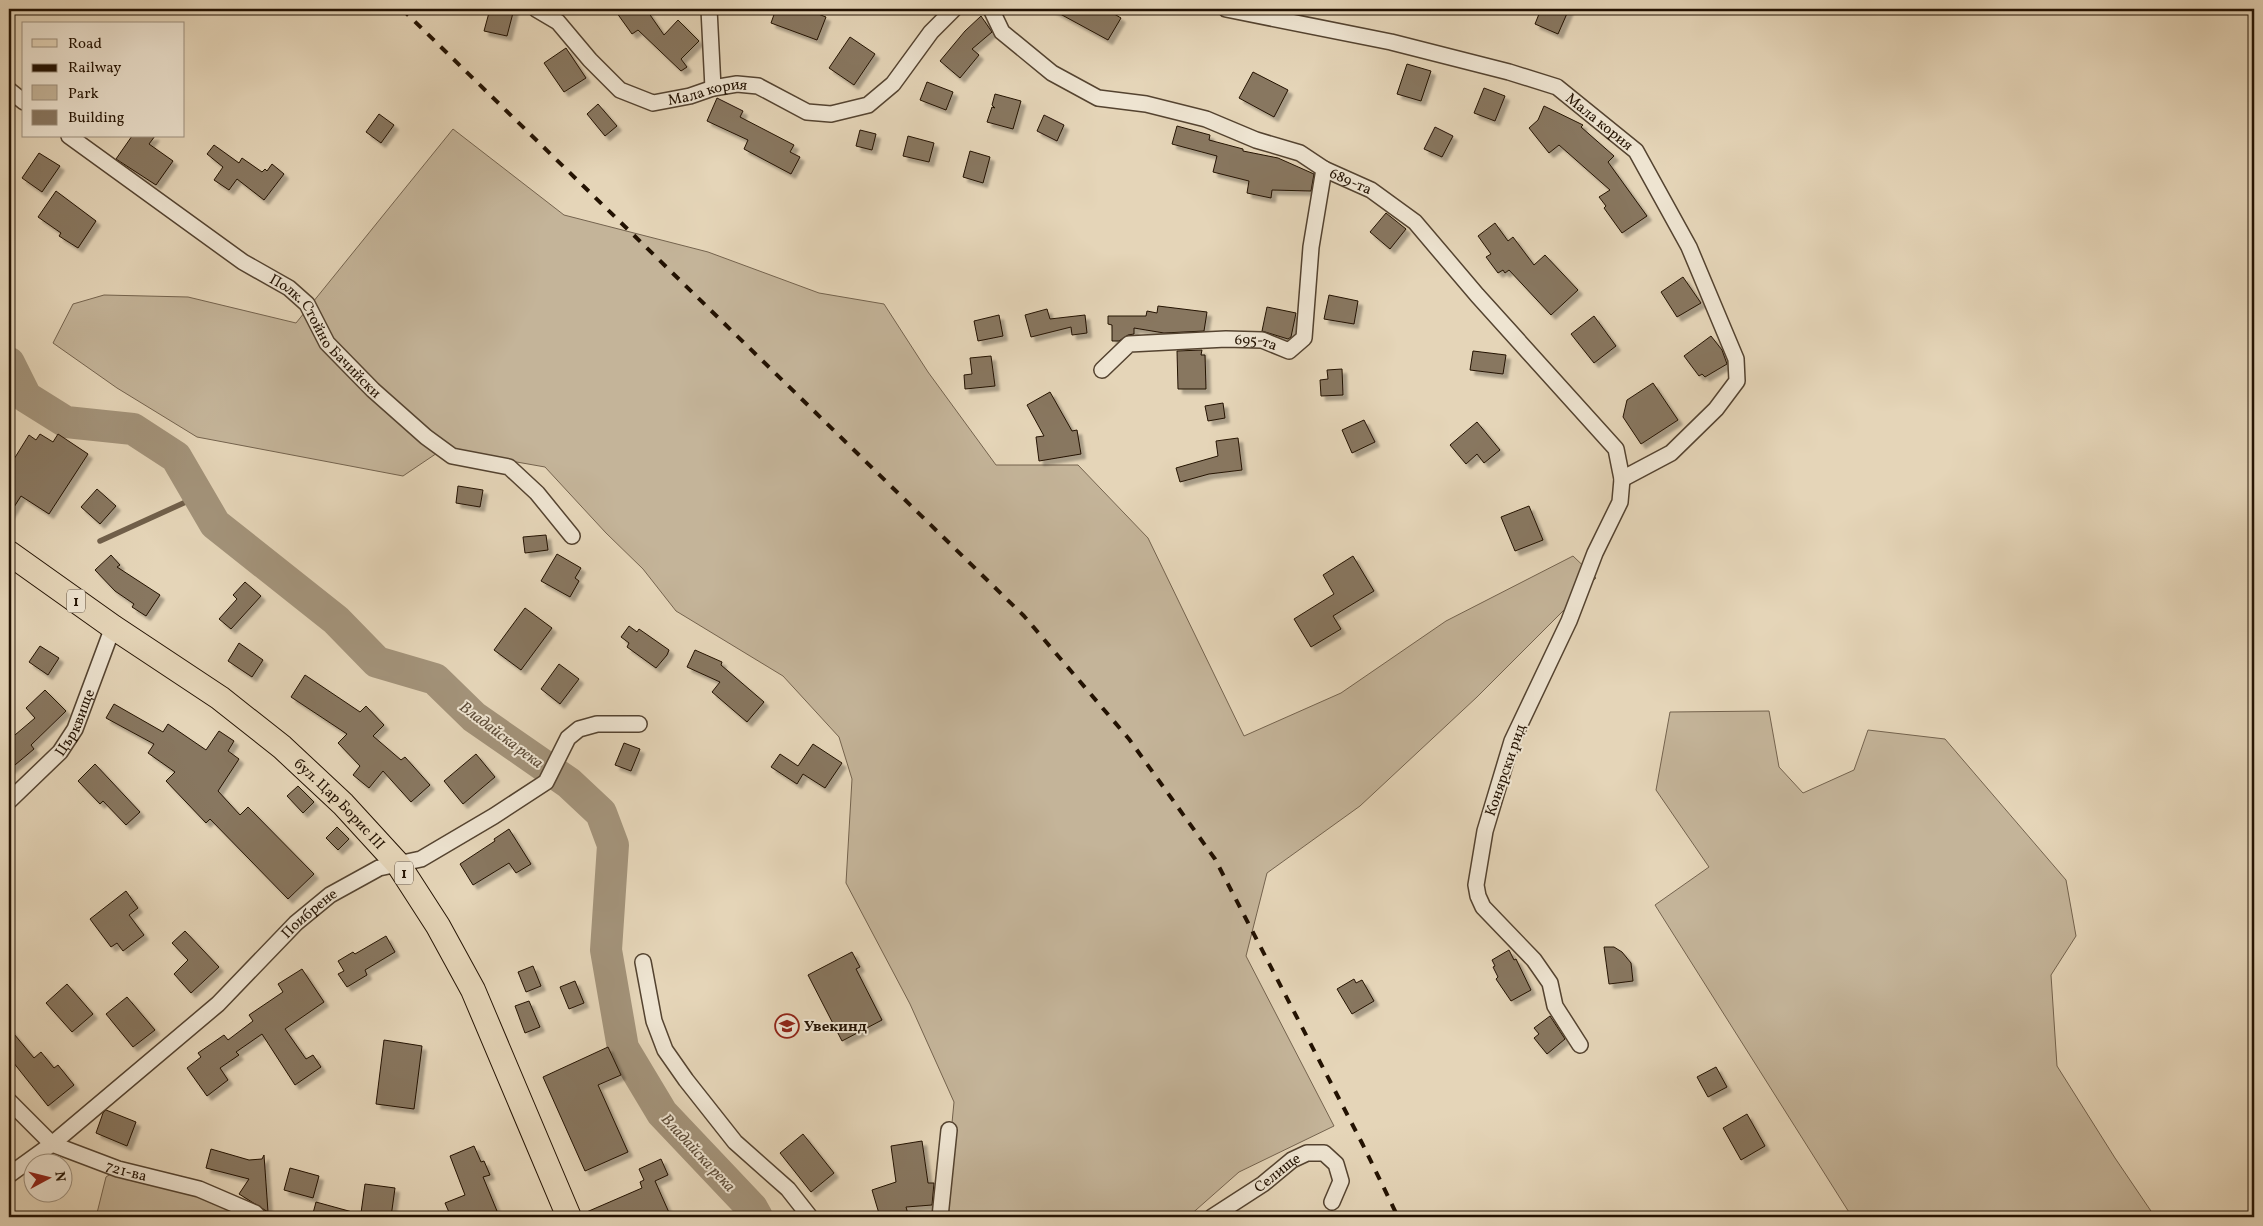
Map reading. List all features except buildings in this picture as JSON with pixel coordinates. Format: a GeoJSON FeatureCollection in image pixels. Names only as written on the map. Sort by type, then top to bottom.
{"type":"FeatureCollection","features":[{"type":"Feature","properties":{"kind":"main road","name":"бул. Цар Борис III"},"geometry":{"type":"LineString","coordinates":[[9,553],[114,627],[220,698],[282,747],[344,804],[398,864],[438,926],[473,990],[569,1217]]}},
{"type":"Feature","properties":{"kind":"street","name":"Мала кория"},"geometry":{"type":"LineString","coordinates":[[536,9],[558,22],[590,60],[620,90],[653,103],[737,84],[758,86],[807,112],[831,114],[868,104],[893,84],[931,32],[954,9]]}},
{"type":"Feature","properties":{"kind":"street"},"geometry":{"type":"LineString","coordinates":[[709,9],[713,88]]}},
{"type":"Feature","properties":{"kind":"street","name":"689-та"},"geometry":{"type":"LineString","coordinates":[[991,9],[1002,32],[1052,73],[1098,98],[1146,104],[1206,119],[1256,140],[1300,153],[1324,168],[1370,190],[1416,222],[1477,295],[1616,449],[1622,479]]}},
{"type":"Feature","properties":{"kind":"street","name":"Мала кория"},"geometry":{"type":"LineString","coordinates":[[1226,9],[1391,42],[1508,72],[1557,87],[1636,151],[1689,246],[1736,359],[1737,381],[1716,409],[1671,453],[1622,479]]}},
{"type":"Feature","properties":{"kind":"street"},"geometry":{"type":"LineString","coordinates":[[9,90],[22,100]]}},
{"type":"Feature","properties":{"kind":"street","name":"Полк. Стойно Бачийски"},"geometry":{"type":"LineString","coordinates":[[72,138],[243,262],[288,288],[307,304],[327,343],[373,390],[426,437],[452,456],[510,467],[537,493],[572,536]]}},
{"type":"Feature","properties":{"kind":"street","name":"695-та"},"geometry":{"type":"LineString","coordinates":[[1102,370],[1129,344],[1226,339],[1262,340],[1289,351],[1304,338],[1311,247],[1324,168]]}},
{"type":"Feature","properties":{"kind":"street","name":"Конярски рид"},"geometry":{"type":"LineString","coordinates":[[1580,1045],[1555,1006],[1550,983],[1534,960],[1483,907],[1478,896],[1476,884],[1485,831],[1512,741],[1569,621],[1595,553],[1620,502],[1622,479]]}},
{"type":"Feature","properties":{"kind":"street","name":"Църквище"},"geometry":{"type":"LineString","coordinates":[[9,800],[60,752],[75,729],[114,627]]}},
{"type":"Feature","properties":{"kind":"street","name":"Поибрене"},"geometry":{"type":"LineString","coordinates":[[9,1175],[52,1144],[218,1004],[296,923],[330,895],[379,868],[421,859],[494,816],[546,782],[568,738],[579,729],[597,724],[639,724]]}},
{"type":"Feature","properties":{"kind":"street"},"geometry":{"type":"LineString","coordinates":[[643,962],[654,1021],[665,1050],[735,1142],[788,1189],[810,1217]]}},
{"type":"Feature","properties":{"kind":"street","name":"721-ва"},"geometry":{"type":"LineString","coordinates":[[9,1101],[52,1144],[118,1169],[199,1189],[255,1213],[259,1217]]}},
{"type":"Feature","properties":{"kind":"street"},"geometry":{"type":"LineString","coordinates":[[940,1217],[949,1130]]}},
{"type":"Feature","properties":{"kind":"street","name":"Селище"},"geometry":{"type":"LineString","coordinates":[[1212,1217],[1263,1184],[1292,1160],[1308,1153],[1324,1153],[1336,1164],[1341,1181],[1332,1202]]}},
{"type":"Feature","properties":{"kind":"green space"},"geometry":{"type":"Polygon","coordinates":[[[453,129],[564,215],[708,252],[819,293],[884,304],[928,372],[996,465],[1078,465],[1148,538],[1244,736],[1341,693],[1446,621],[1573,556],[1596,578],[1477,697],[1360,806],[1267,873],[1246,956],[1334,1126],[1239,1172],[1188,1217],[943,1217],[954,1102],[910,1004],[846,883],[852,779],[839,737],[783,676],[676,611],[643,569],[606,533],[545,467],[443,449],[403,476],[197,437],[117,388],[53,343],[73,304],[104,295],[188,297],[296,323],[453,129]]]}},
{"type":"Feature","properties":{"kind":"green space"},"geometry":{"type":"Polygon","coordinates":[[[1769,711],[1779,767],[1803,793],[1854,770],[1868,730],[1945,739],[2066,880],[2076,936],[2051,975],[2057,1066],[2155,1217],[1852,1217],[1655,905],[1709,867],[1656,790],[1670,712],[1769,711]]]}},
{"type":"Feature","properties":{"kind":"green space"},"geometry":{"type":"Polygon","coordinates":[[[118,1169],[259,1217],[96,1217],[106,1177],[118,1169]]]}},
{"type":"Feature","properties":{"kind":"waterway","name":"Владайска река"},"geometry":{"type":"LineString","coordinates":[[9,363],[26,397],[66,422],[133,429],[176,457],[215,524],[336,620],[377,662],[435,679],[474,717],[569,783],[601,813],[613,845],[606,950],[623,1048],[662,1113],[752,1208],[757,1217]]}},
{"type":"Feature","properties":{"kind":"waterway"},"geometry":{"type":"LineString","coordinates":[[100,541],[199,496]]}},
{"type":"Feature","properties":{"kind":"railway"},"geometry":{"type":"LineString","coordinates":[[402,9],[1024,616],[1129,739],[1215,859],[1363,1145],[1398,1217]]}},
{"type":"Feature","properties":{"kind":"place","name":"Увекинд"},"geometry":{"type":"Point","coordinates":[787,1026]}}]}
